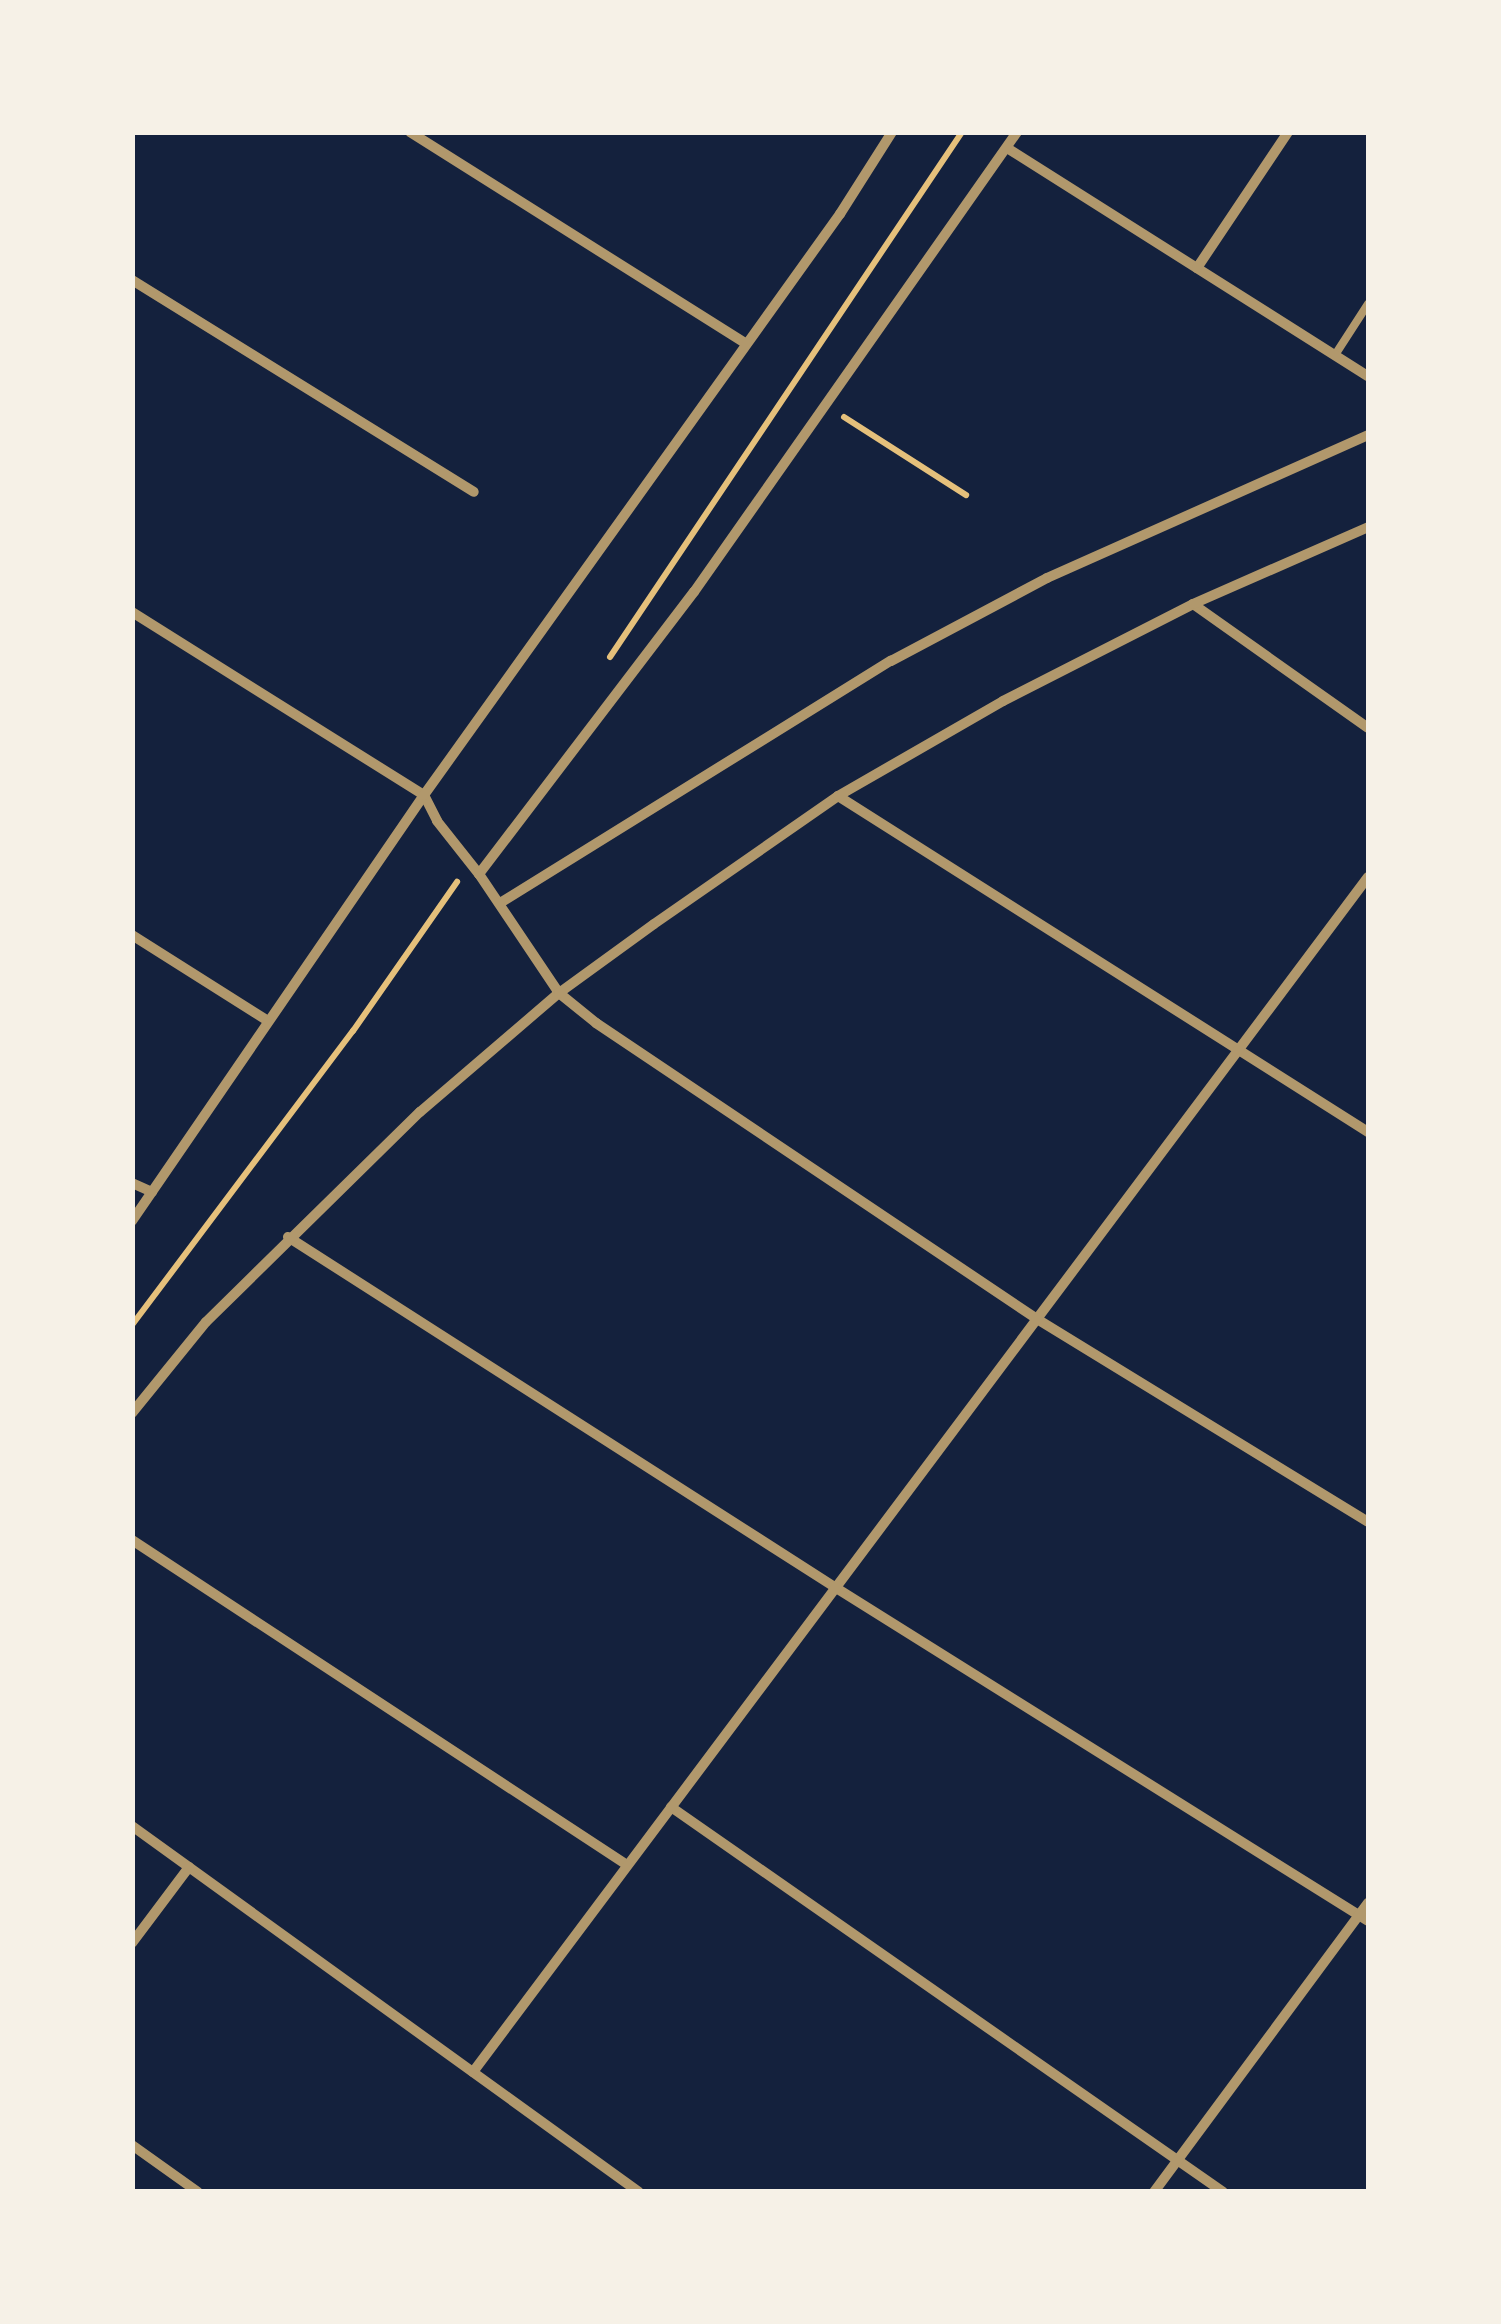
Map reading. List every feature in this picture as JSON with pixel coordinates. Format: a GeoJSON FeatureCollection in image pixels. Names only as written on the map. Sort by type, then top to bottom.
{"type":"FeatureCollection","features":[{"type":"Feature","properties":{"kind":"street"},"geometry":{"type":"LineString","coordinates":[[410,132],[744,342]]}},
{"type":"Feature","properties":{"kind":"street"},"geometry":{"type":"LineString","coordinates":[[132,1220],[424,794],[744,342],[840,214],[892,132]]}},
{"type":"Feature","properties":{"kind":"street"},"geometry":{"type":"LineString","coordinates":[[479,874],[694,592],[1018,132]]}},
{"type":"Feature","properties":{"kind":"street"},"geometry":{"type":"LineString","coordinates":[[1197,268],[1288,132]]}},
{"type":"Feature","properties":{"kind":"street"},"geometry":{"type":"LineString","coordinates":[[1006,148],[1368,376]]}},
{"type":"Feature","properties":{"kind":"street"},"geometry":{"type":"LineString","coordinates":[[132,280],[474,492]]}},
{"type":"Feature","properties":{"kind":"street"},"geometry":{"type":"LineString","coordinates":[[500,903],[891,661],[1048,578],[1368,435]]}},
{"type":"Feature","properties":{"kind":"street"},"geometry":{"type":"LineString","coordinates":[[132,1414],[206,1322],[288,1237],[420,1112],[559,994],[838,796],[1003,701],[1193,604],[1368,527]]}},
{"type":"Feature","properties":{"kind":"street"},"geometry":{"type":"LineString","coordinates":[[1193,604],[1368,728]]}},
{"type":"Feature","properties":{"kind":"street"},"geometry":{"type":"LineString","coordinates":[[132,612],[424,794],[437,821],[500,903],[559,994],[638,1054],[1037,1319],[1368,1522]]}},
{"type":"Feature","properties":{"kind":"street"},"geometry":{"type":"LineString","coordinates":[[838,796],[1368,1132]]}},
{"type":"Feature","properties":{"kind":"street"},"geometry":{"type":"LineString","coordinates":[[473,2072],[833,1586],[1368,877]]}},
{"type":"Feature","properties":{"kind":"street"},"geometry":{"type":"LineString","coordinates":[[132,935],[268,1021]]}},
{"type":"Feature","properties":{"kind":"street"},"geometry":{"type":"LineString","coordinates":[[132,1183],[152,1192]]}},
{"type":"Feature","properties":{"kind":"street"},"geometry":{"type":"LineString","coordinates":[[288,1237],[833,1586],[1364,1918]]}},
{"type":"Feature","properties":{"kind":"street"},"geometry":{"type":"LineString","coordinates":[[132,1540],[628,1865]]}},
{"type":"Feature","properties":{"kind":"street"},"geometry":{"type":"LineString","coordinates":[[671,1807],[1223,2192]]}},
{"type":"Feature","properties":{"kind":"street"},"geometry":{"type":"LineString","coordinates":[[132,1826],[639,2192]]}},
{"type":"Feature","properties":{"kind":"street"},"geometry":{"type":"LineString","coordinates":[[132,1943],[189,1867]]}},
{"type":"Feature","properties":{"kind":"street"},"geometry":{"type":"LineString","coordinates":[[1154,2192],[1364,1918],[1368,1903]]}},
{"type":"Feature","properties":{"kind":"street"},"geometry":{"type":"LineString","coordinates":[[132,2144],[198,2192]]}},
{"type":"Feature","properties":{"kind":"lane"},"geometry":{"type":"LineString","coordinates":[[1335,356],[1368,304]]}},
{"type":"Feature","properties":{"kind":"path"},"geometry":{"type":"LineString","coordinates":[[607,662],[962,132]]}},
{"type":"Feature","properties":{"kind":"path"},"geometry":{"type":"LineString","coordinates":[[850,420],[966,495]]}},
{"type":"Feature","properties":{"kind":"path"},"geometry":{"type":"LineString","coordinates":[[132,1325],[353,1031],[471,862]]}}]}
